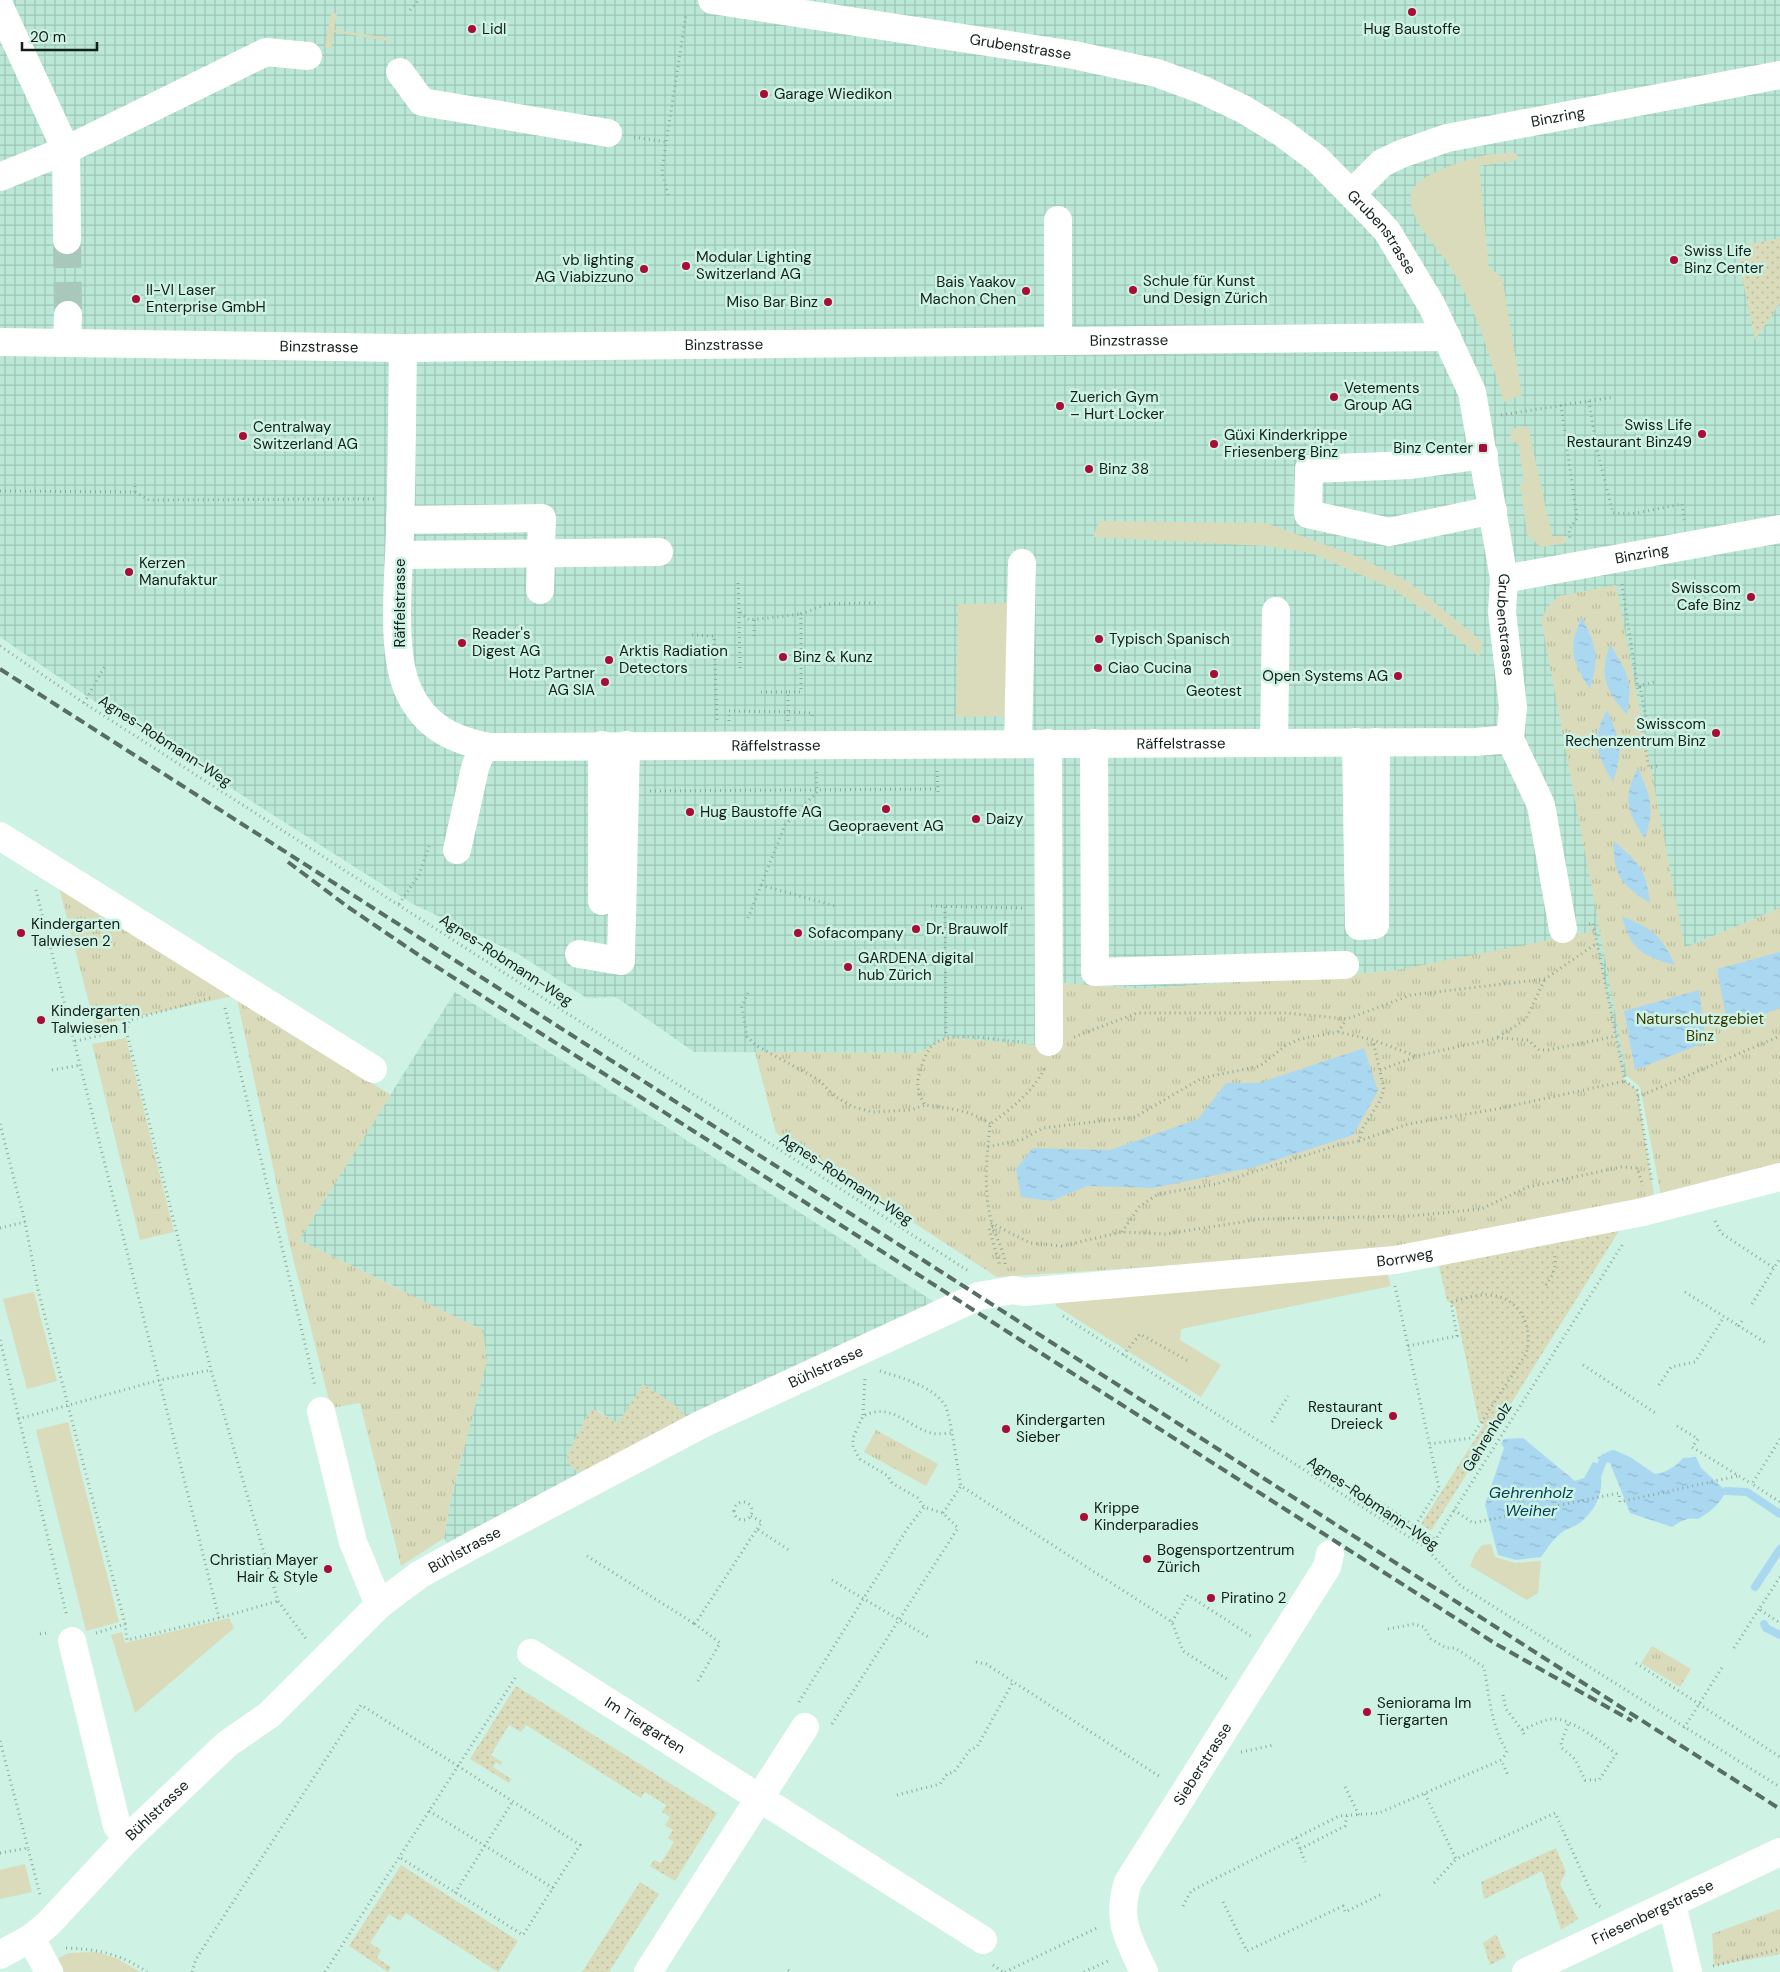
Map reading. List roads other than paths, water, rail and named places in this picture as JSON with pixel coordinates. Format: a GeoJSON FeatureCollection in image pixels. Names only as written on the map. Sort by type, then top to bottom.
{"type":"FeatureCollection","features":[{"type":"Feature","properties":{"kind":"street","name":"Grubenstrasse"},"geometry":{"type":"LineString","coordinates":[[712,0],[1074,55],[1156,73],[1219,97],[1281,132],[1317,159],[1387,231],[1428,298],[1472,392],[1504,580],[1502,612],[1513,707],[1510,739]]}},
{"type":"Feature","properties":{"kind":"street"},"geometry":{"type":"LineString","coordinates":[[0,7],[66,150],[67,240]]}},
{"type":"Feature","properties":{"kind":"street"},"geometry":{"type":"LineString","coordinates":[[0,177],[66,150],[266,52],[308,56]]}},
{"type":"Feature","properties":{"kind":"street"},"geometry":{"type":"LineString","coordinates":[[400,72],[422,102],[608,133]]}},
{"type":"Feature","properties":{"kind":"street","name":"Binzring"},"geometry":{"type":"LineString","coordinates":[[1352,193],[1382,163],[1401,154],[1447,138],[1780,75]]}},
{"type":"Feature","properties":{"kind":"street"},"geometry":{"type":"LineString","coordinates":[[1058,220],[1058,341]]}},
{"type":"Feature","properties":{"kind":"street","name":"Binzstrasse"},"geometry":{"type":"LineString","coordinates":[[0,342],[68,328],[403,348],[1447,337]]}},
{"type":"Feature","properties":{"kind":"street","name":"Räffelstrasse"},"geometry":{"type":"LineString","coordinates":[[403,348],[399,636],[403,678],[419,710],[430,722],[454,739],[474,744],[614,745],[1476,742],[1510,739]]}},
{"type":"Feature","properties":{"kind":"street"},"geometry":{"type":"LineString","coordinates":[[1484,455],[1411,465],[1309,469],[1308,514],[1388,532],[1493,510]]}},
{"type":"Feature","properties":{"kind":"street"},"geometry":{"type":"LineString","coordinates":[[400,520],[542,518],[540,590]]}},
{"type":"Feature","properties":{"kind":"street","name":"Binzring"},"geometry":{"type":"LineString","coordinates":[[1504,580],[1780,529]]}},
{"type":"Feature","properties":{"kind":"street"},"geometry":{"type":"LineString","coordinates":[[400,555],[659,552]]}},
{"type":"Feature","properties":{"kind":"street"},"geometry":{"type":"LineString","coordinates":[[1018,743],[1022,563]]}},
{"type":"Feature","properties":{"kind":"street"},"geometry":{"type":"LineString","coordinates":[[1274,742],[1276,611]]}},
{"type":"Feature","properties":{"kind":"street"},"geometry":{"type":"LineString","coordinates":[[1510,739],[1541,805],[1563,929]]}},
{"type":"Feature","properties":{"kind":"street"},"geometry":{"type":"LineString","coordinates":[[1366,742],[1375,925],[1355,926],[1349,862],[1366,742]]}},
{"type":"Feature","properties":{"kind":"street"},"geometry":{"type":"LineString","coordinates":[[1048,743],[1049,1042]]}},
{"type":"Feature","properties":{"kind":"street"},"geometry":{"type":"LineString","coordinates":[[1094,743],[1095,972],[1345,966]]}},
{"type":"Feature","properties":{"kind":"street"},"geometry":{"type":"LineString","coordinates":[[457,850],[475,768],[474,744]]}},
{"type":"Feature","properties":{"kind":"street"},"geometry":{"type":"LineString","coordinates":[[579,954],[620,961],[624,791],[614,745]]}},
{"type":"Feature","properties":{"kind":"street"},"geometry":{"type":"LineString","coordinates":[[602,901],[614,745]]}},
{"type":"Feature","properties":{"kind":"street"},"geometry":{"type":"LineString","coordinates":[[0,836],[373,1069]]}},
{"type":"Feature","properties":{"kind":"street","name":"Borrweg"},"geometry":{"type":"LineString","coordinates":[[1010,1289],[1390,1261],[1651,1205],[1703,1198],[1780,1177]]}},
{"type":"Feature","properties":{"kind":"street","name":"Bühlstrasse"},"geometry":{"type":"LineString","coordinates":[[0,1956],[31,1938],[48,1924],[128,1838],[227,1744],[269,1715],[379,1605],[419,1575],[454,1554],[702,1424],[856,1362],[979,1296],[1010,1289]]}},
{"type":"Feature","properties":{"kind":"street"},"geometry":{"type":"LineString","coordinates":[[321,1411],[353,1542],[379,1605]]}},
{"type":"Feature","properties":{"kind":"street","name":"Sieberstrasse"},"geometry":{"type":"LineString","coordinates":[[1144,1972],[1125,1932],[1122,1916],[1125,1892],[1135,1869],[1329,1561]]}},
{"type":"Feature","properties":{"kind":"street"},"geometry":{"type":"LineString","coordinates":[[72,1640],[116,1826],[128,1838]]}},
{"type":"Feature","properties":{"kind":"street","name":"Im Tiergarten"},"geometry":{"type":"LineString","coordinates":[[531,1653],[983,1940]]}},
{"type":"Feature","properties":{"kind":"street"},"geometry":{"type":"LineString","coordinates":[[648,1972],[760,1797],[800,1718]]}},
{"type":"Feature","properties":{"kind":"street","name":"Friesenbergstrasse"},"geometry":{"type":"LineString","coordinates":[[1526,1972],[1780,1852]]}},
{"type":"Feature","properties":{"kind":"street"},"geometry":{"type":"LineString","coordinates":[[1672,1904],[1688,1972]]}},
{"type":"Feature","properties":{"kind":"street"},"geometry":{"type":"LineString","coordinates":[[31,1938],[55,1960]]}},
{"type":"Feature","properties":{"kind":"water"},"geometry":{"type":"Polygon","coordinates":[[[1582,617],[1591,637],[1596,659],[1590,689],[1579,671],[1573,646],[1577,628],[1582,617]]]}},
{"type":"Feature","properties":{"kind":"water"},"geometry":{"type":"Polygon","coordinates":[[[1610,644],[1628,678],[1629,703],[1627,715],[1614,698],[1606,682],[1605,665],[1610,644]]]}},
{"type":"Feature","properties":{"kind":"water"},"geometry":{"type":"Polygon","coordinates":[[[1607,710],[1618,737],[1619,745],[1619,761],[1613,782],[1599,755],[1597,738],[1607,710]]]}},
{"type":"Feature","properties":{"kind":"water"},"geometry":{"type":"Polygon","coordinates":[[[1638,768],[1649,795],[1651,810],[1645,839],[1634,821],[1628,797],[1638,768]]]}},
{"type":"Feature","properties":{"kind":"water"},"geometry":{"type":"Polygon","coordinates":[[[1614,841],[1630,855],[1640,868],[1646,882],[1650,903],[1626,885],[1621,878],[1615,863],[1614,841]]]}},
{"type":"Feature","properties":{"kind":"water"},"geometry":{"type":"Polygon","coordinates":[[[1622,916],[1648,929],[1660,939],[1675,965],[1654,959],[1640,950],[1629,936],[1622,916]]]}},
{"type":"Feature","properties":{"kind":"water"},"geometry":{"type":"Polygon","coordinates":[[[1780,952],[1780,1008],[1728,1028],[1717,969],[1780,952]]]}},
{"type":"Feature","properties":{"kind":"water"},"geometry":{"type":"Polygon","coordinates":[[[1699,990],[1706,1042],[1635,1070],[1624,1011],[1699,990]]]}},
{"type":"Feature","properties":{"kind":"water"},"geometry":{"type":"Polygon","coordinates":[[[1364,1048],[1378,1091],[1353,1135],[1255,1167],[1153,1188],[1087,1186],[1052,1201],[1021,1197],[1016,1169],[1033,1148],[1110,1150],[1198,1119],[1226,1083],[1259,1083],[1364,1048]]]}},
{"type":"Feature","properties":{"kind":"water","name":"Gehrenholz Weiher"},"geometry":{"type":"Polygon","coordinates":[[[1523,1438],[1575,1481],[1584,1478],[1593,1462],[1597,1463],[1600,1471],[1601,1487],[1597,1502],[1587,1516],[1579,1524],[1558,1535],[1541,1557],[1516,1560],[1498,1555],[1485,1505],[1504,1448],[1501,1443],[1504,1439],[1523,1438]]]}},
{"type":"Feature","properties":{"kind":"water","name":"Gehrenholz Weiher"},"geometry":{"type":"Polygon","coordinates":[[[1622,1454],[1635,1469],[1651,1474],[1668,1470],[1683,1458],[1696,1457],[1701,1468],[1726,1491],[1718,1504],[1702,1517],[1684,1520],[1672,1527],[1630,1513],[1610,1463],[1600,1461],[1597,1457],[1622,1454]]]}},
{"type":"Feature","properties":{"kind":"waterway"},"geometry":{"type":"LineString","coordinates":[[1597,1476],[1604,1458],[1613,1454],[1629,1461],[1655,1479]]}},
{"type":"Feature","properties":{"kind":"waterway"},"geometry":{"type":"LineString","coordinates":[[1726,1491],[1747,1492],[1780,1514]]}},
{"type":"Feature","properties":{"kind":"waterway"},"geometry":{"type":"LineString","coordinates":[[1755,1587],[1780,1549]]}},
{"type":"Feature","properties":{"kind":"waterway"},"geometry":{"type":"LineString","coordinates":[[1764,1624],[1766,1628],[1780,1635]]}},
{"type":"Feature","properties":{"kind":"tunnel"},"geometry":{"type":"LineString","coordinates":[[67,240],[68,315]]}},
{"type":"Feature","properties":{"kind":"railway"},"geometry":{"type":"LineString","coordinates":[[0,669],[1780,1809]]}},
{"type":"Feature","properties":{"kind":"railway"},"geometry":{"type":"LineString","coordinates":[[288,862],[348,907],[426,960],[1496,1644],[1632,1721]]}},
{"type":"Feature","properties":{"kind":"place","name":"Hug Baustoffe"},"geometry":{"type":"Point","coordinates":[1412,12]}},
{"type":"Feature","properties":{"kind":"place","name":"Lidl"},"geometry":{"type":"Point","coordinates":[472,29]}},
{"type":"Feature","properties":{"kind":"place","name":"Garage Wiedikon"},"geometry":{"type":"Point","coordinates":[764,94]}},
{"type":"Feature","properties":{"kind":"place","name":"Swiss Life Binz Center"},"geometry":{"type":"Point","coordinates":[1674,260]}},
{"type":"Feature","properties":{"kind":"place","name":"Modular Lighting Switzerland AG"},"geometry":{"type":"Point","coordinates":[686,266]}},
{"type":"Feature","properties":{"kind":"place","name":"vb lighting AG Viabizzuno"},"geometry":{"type":"Point","coordinates":[644,269]}},
{"type":"Feature","properties":{"kind":"place","name":"Schule für Kunst und Design Zürich"},"geometry":{"type":"Point","coordinates":[1133,290]}},
{"type":"Feature","properties":{"kind":"place","name":"Bais Yaakov Machon Chen"},"geometry":{"type":"Point","coordinates":[1026,291]}},
{"type":"Feature","properties":{"kind":"place","name":"II-VI Laser Enterprise GmbH"},"geometry":{"type":"Point","coordinates":[136,299]}},
{"type":"Feature","properties":{"kind":"place","name":"Miso Bar Binz"},"geometry":{"type":"Point","coordinates":[828,302]}},
{"type":"Feature","properties":{"kind":"place","name":"Vetements Group AG"},"geometry":{"type":"Point","coordinates":[1334,397]}},
{"type":"Feature","properties":{"kind":"place","name":"Zuerich Gym – Hurt Locker"},"geometry":{"type":"Point","coordinates":[1060,406]}},
{"type":"Feature","properties":{"kind":"place","name":"Swiss Life Restaurant Binz49"},"geometry":{"type":"Point","coordinates":[1702,434]}},
{"type":"Feature","properties":{"kind":"place","name":"Centralway Switzerland AG"},"geometry":{"type":"Point","coordinates":[243,436]}},
{"type":"Feature","properties":{"kind":"place","name":"Güxi Kinderkrippe Friesenberg Binz"},"geometry":{"type":"Point","coordinates":[1214,444]}},
{"type":"Feature","properties":{"kind":"place","name":"Binz Center"},"geometry":{"type":"Point","coordinates":[1483,448]}},
{"type":"Feature","properties":{"kind":"place","name":"Binz 38"},"geometry":{"type":"Point","coordinates":[1089,469]}},
{"type":"Feature","properties":{"kind":"place","name":"Kerzen Manufaktur"},"geometry":{"type":"Point","coordinates":[129,572]}},
{"type":"Feature","properties":{"kind":"place","name":"Swisscom Cafe Binz"},"geometry":{"type":"Point","coordinates":[1751,597]}},
{"type":"Feature","properties":{"kind":"place","name":"Typisch Spanisch"},"geometry":{"type":"Point","coordinates":[1099,639]}},
{"type":"Feature","properties":{"kind":"place","name":"Reader's Digest AG"},"geometry":{"type":"Point","coordinates":[462,643]}},
{"type":"Feature","properties":{"kind":"place","name":"Binz & Kunz"},"geometry":{"type":"Point","coordinates":[783,657]}},
{"type":"Feature","properties":{"kind":"place","name":"Arktis Radiation Detectors"},"geometry":{"type":"Point","coordinates":[609,660]}},
{"type":"Feature","properties":{"kind":"place","name":"Ciao Cucina"},"geometry":{"type":"Point","coordinates":[1098,668]}},
{"type":"Feature","properties":{"kind":"place","name":"Geotest"},"geometry":{"type":"Point","coordinates":[1214,674]}},
{"type":"Feature","properties":{"kind":"place","name":"Open Systems AG"},"geometry":{"type":"Point","coordinates":[1398,676]}},
{"type":"Feature","properties":{"kind":"place","name":"Hotz Partner AG SIA"},"geometry":{"type":"Point","coordinates":[605,682]}},
{"type":"Feature","properties":{"kind":"place","name":"Swisscom Rechenzentrum Binz"},"geometry":{"type":"Point","coordinates":[1716,733]}},
{"type":"Feature","properties":{"kind":"place","name":"Geopraevent AG"},"geometry":{"type":"Point","coordinates":[886,809]}},
{"type":"Feature","properties":{"kind":"place","name":"Hug Baustoffe AG"},"geometry":{"type":"Point","coordinates":[690,812]}},
{"type":"Feature","properties":{"kind":"place","name":"Daizy"},"geometry":{"type":"Point","coordinates":[976,819]}},
{"type":"Feature","properties":{"kind":"place","name":"Dr. Brauwolf"},"geometry":{"type":"Point","coordinates":[916,929]}},
{"type":"Feature","properties":{"kind":"place","name":"Kindergarten Talwiesen 2"},"geometry":{"type":"Point","coordinates":[21,933]}},
{"type":"Feature","properties":{"kind":"place","name":"Sofacompany"},"geometry":{"type":"Point","coordinates":[798,933]}},
{"type":"Feature","properties":{"kind":"place","name":"GARDENA digital hub Zürich"},"geometry":{"type":"Point","coordinates":[848,967]}},
{"type":"Feature","properties":{"kind":"place","name":"Kindergarten Talwiesen 1"},"geometry":{"type":"Point","coordinates":[41,1020]}},
{"type":"Feature","properties":{"kind":"place","name":"Restaurant Dreieck"},"geometry":{"type":"Point","coordinates":[1393,1416]}},
{"type":"Feature","properties":{"kind":"place","name":"Kindergarten Sieber"},"geometry":{"type":"Point","coordinates":[1006,1429]}},
{"type":"Feature","properties":{"kind":"place","name":"Krippe Kinderparadies"},"geometry":{"type":"Point","coordinates":[1084,1517]}},
{"type":"Feature","properties":{"kind":"place","name":"Bogensportzentrum Zürich"},"geometry":{"type":"Point","coordinates":[1147,1559]}},
{"type":"Feature","properties":{"kind":"place","name":"Christian Mayer Hair & Style"},"geometry":{"type":"Point","coordinates":[328,1569]}},
{"type":"Feature","properties":{"kind":"place","name":"Piratino 2"},"geometry":{"type":"Point","coordinates":[1211,1598]}},
{"type":"Feature","properties":{"kind":"place","name":"Seniorama Im Tiergarten"},"geometry":{"type":"Point","coordinates":[1367,1712]}},
{"type":"Feature","properties":{"kind":"park label","name":"Naturschutzgebiet Binz"},"geometry":{"type":"Point","coordinates":[1700,1028]}}]}
